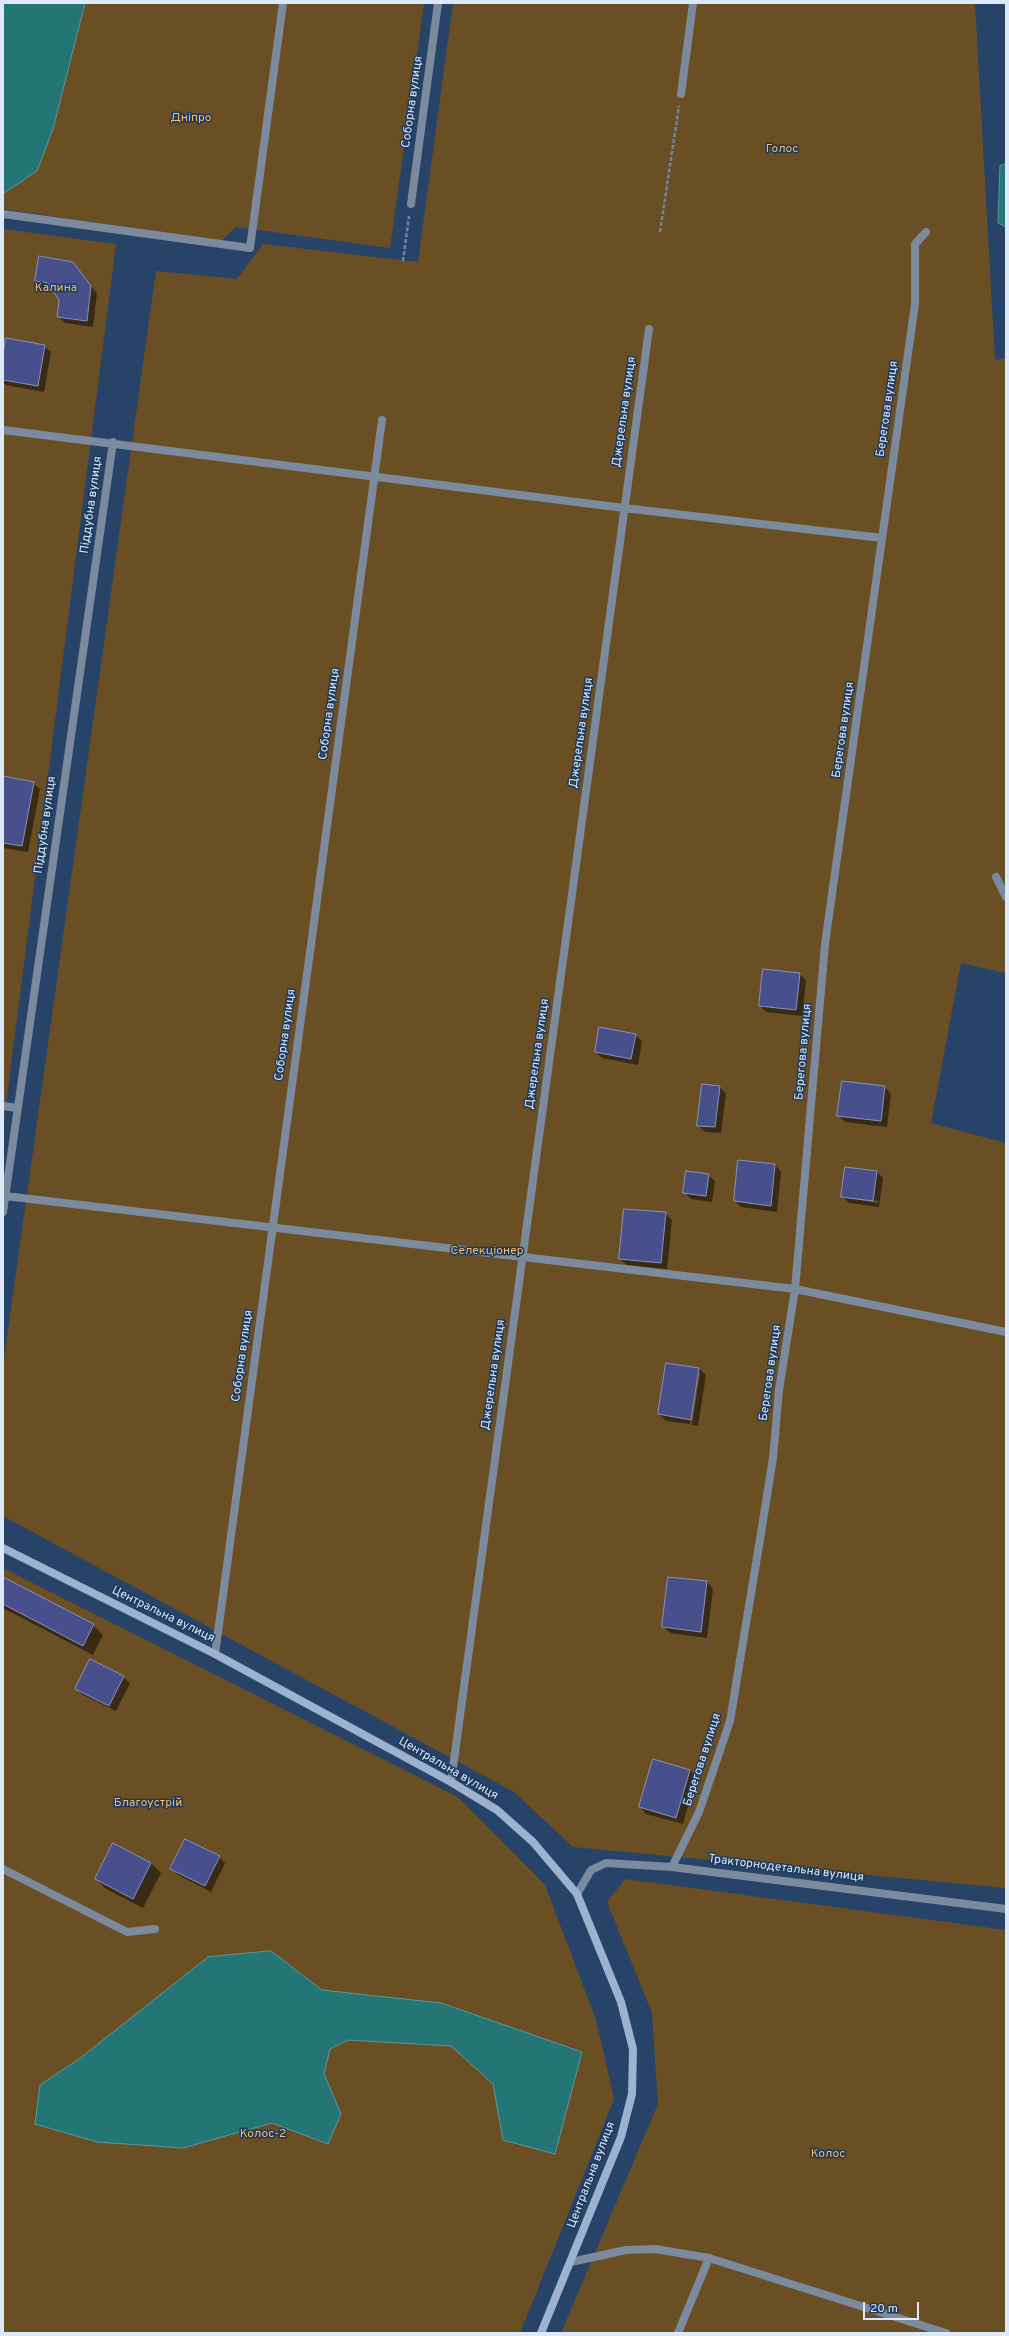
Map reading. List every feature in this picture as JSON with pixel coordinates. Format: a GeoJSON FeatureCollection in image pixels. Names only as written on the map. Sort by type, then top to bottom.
{"type":"FeatureCollection","features":[{"type":"Feature","properties":{"kind":"street"},"geometry":{"type":"LineString","coordinates":[[3,214],[250,248],[283,3]]}},
{"type":"Feature","properties":{"kind":"street","name":"Соборна вулиця"},"geometry":{"type":"LineString","coordinates":[[411,204],[438,3]]}},
{"type":"Feature","properties":{"kind":"street"},"geometry":{"type":"LineString","coordinates":[[681,94],[693,3]]}},
{"type":"Feature","properties":{"kind":"street","name":"Берегова вулиця"},"geometry":{"type":"LineString","coordinates":[[672,1867],[700,1812],[730,1721],[770,1473],[779,1390],[795,1289],[825,944],[915,304],[915,244],[926,232]]}},
{"type":"Feature","properties":{"kind":"street","name":"Джерельна вулиця"},"geometry":{"type":"LineString","coordinates":[[451,1782],[649,329]]}},
{"type":"Feature","properties":{"kind":"street","name":"Соборна вулиця"},"geometry":{"type":"LineString","coordinates":[[215,1654],[382,420]]}},
{"type":"Feature","properties":{"kind":"street"},"geometry":{"type":"LineString","coordinates":[[3,430],[113,442],[624,508],[882,538]]}},
{"type":"Feature","properties":{"kind":"street","name":"Піддубна вулиця"},"geometry":{"type":"LineString","coordinates":[[3,1212],[113,442]]}},
{"type":"Feature","properties":{"kind":"street"},"geometry":{"type":"LineString","coordinates":[[996,877],[1006,897]]}},
{"type":"Feature","properties":{"kind":"street"},"geometry":{"type":"LineString","coordinates":[[3,1106],[18,1108]]}},
{"type":"Feature","properties":{"kind":"street"},"geometry":{"type":"LineString","coordinates":[[5,1196],[795,1289],[1006,1332]]}},
{"type":"Feature","properties":{"kind":"street","name":"Центральна вулиця"},"geometry":{"type":"LineString","coordinates":[[3,1548],[215,1654],[451,1782],[497,1810],[533,1842],[558,1869],[577,1894],[621,2002],[632,2049],[632,2094],[622,2138],[541,2333]]}},
{"type":"Feature","properties":{"kind":"street","name":"Тракторнодетальна вулиця"},"geometry":{"type":"LineString","coordinates":[[577,1894],[591,1870],[606,1863],[672,1867],[1006,1909]]}},
{"type":"Feature","properties":{"kind":"street"},"geometry":{"type":"LineString","coordinates":[[3,1869],[127,1932],[155,1929]]}},
{"type":"Feature","properties":{"kind":"street"},"geometry":{"type":"LineString","coordinates":[[570,2262],[626,2250],[656,2249],[709,2258],[946,2333]]}},
{"type":"Feature","properties":{"kind":"street"},"geometry":{"type":"LineString","coordinates":[[678,2333],[709,2258]]}},
{"type":"Feature","properties":{"kind":"path"},"geometry":{"type":"LineString","coordinates":[[660,232],[681,94]]}},
{"type":"Feature","properties":{"kind":"path"},"geometry":{"type":"LineString","coordinates":[[403,261],[411,204]]}},
{"type":"Feature","properties":{"kind":"green space","name":"Дніпро"},"geometry":{"type":"Polygon","coordinates":[[[3,3],[424,3],[390,248],[236,227],[221,241],[3,209],[3,3]]]}},
{"type":"Feature","properties":{"kind":"green space","name":"Селекціонер"},"geometry":{"type":"Polygon","coordinates":[[[453,3],[975,3],[995,360],[1006,358],[1006,973],[961,963],[931,1123],[1006,1143],[1006,1888],[573,1847],[514,1792],[3,1516],[3,1366],[156,271],[237,279],[263,244],[418,262],[453,3]]]}},
{"type":"Feature","properties":{"kind":"green space","name":"Калина"},"geometry":{"type":"Polygon","coordinates":[[[3,229],[116,244],[3,1127],[3,229]]]}},
{"type":"Feature","properties":{"kind":"green space"},"geometry":{"type":"Polygon","coordinates":[[[3,1568],[458,1797],[545,1885],[596,2020],[614,2099],[520,2333],[3,2333],[3,1568]]]}},
{"type":"Feature","properties":{"kind":"green space","name":"Колос"},"geometry":{"type":"Polygon","coordinates":[[[625,1879],[1006,1930],[1006,2333],[561,2333],[658,2104],[652,2013],[607,1902],[625,1879]]]}},
{"type":"Feature","properties":{"kind":"shaded area"},"geometry":{"type":"Polygon","coordinates":[[[3,3],[85,3],[53,129],[37,171],[4,193],[3,3]]]}},
{"type":"Feature","properties":{"kind":"shaded area"},"geometry":{"type":"Polygon","coordinates":[[[1006,164],[1006,227],[998,223],[1000,166],[1006,164]]]}},
{"type":"Feature","properties":{"kind":"shaded area"},"geometry":{"type":"Polygon","coordinates":[[[271,1951],[322,1990],[441,2003],[582,2052],[555,2154],[503,2140],[493,2084],[451,2046],[348,2040],[330,2049],[324,2074],[341,2114],[328,2144],[272,2123],[183,2148],[97,2142],[35,2124],[40,2085],[79,2059],[208,1957],[271,1951]]]}},
{"type":"Feature","properties":{"kind":"building"},"geometry":{"type":"Polygon","coordinates":[[[39,256],[73,262],[91,286],[87,321],[57,317],[59,300],[48,283],[35,281],[39,256]]]}},
{"type":"Feature","properties":{"kind":"building"},"geometry":{"type":"Polygon","coordinates":[[[6,338],[45,345],[38,386],[3,380],[3,354],[6,338]]]}},
{"type":"Feature","properties":{"kind":"building"},"geometry":{"type":"Polygon","coordinates":[[[3,776],[34,782],[22,846],[3,843],[3,776]]]}},
{"type":"Feature","properties":{"kind":"building"},"geometry":{"type":"Polygon","coordinates":[[[763,969],[800,973],[796,1010],[759,1006],[763,969]]]}},
{"type":"Feature","properties":{"kind":"building"},"geometry":{"type":"Polygon","coordinates":[[[599,1027],[636,1034],[631,1059],[595,1052],[599,1027]]]}},
{"type":"Feature","properties":{"kind":"building"},"geometry":{"type":"Polygon","coordinates":[[[842,1081],[885,1086],[881,1121],[837,1116],[842,1081]]]}},
{"type":"Feature","properties":{"kind":"building"},"geometry":{"type":"Polygon","coordinates":[[[702,1084],[720,1086],[715,1127],[697,1126],[702,1084]]]}},
{"type":"Feature","properties":{"kind":"building"},"geometry":{"type":"Polygon","coordinates":[[[738,1160],[775,1164],[771,1206],[734,1201],[738,1160]]]}},
{"type":"Feature","properties":{"kind":"building"},"geometry":{"type":"Polygon","coordinates":[[[845,1167],[877,1171],[873,1201],[841,1197],[845,1167]]]}},
{"type":"Feature","properties":{"kind":"building"},"geometry":{"type":"Polygon","coordinates":[[[686,1171],[709,1174],[706,1196],[683,1193],[686,1171]]]}},
{"type":"Feature","properties":{"kind":"building"},"geometry":{"type":"Polygon","coordinates":[[[624,1209],[666,1212],[661,1263],[619,1259],[624,1209]]]}},
{"type":"Feature","properties":{"kind":"building"},"geometry":{"type":"Polygon","coordinates":[[[666,1363],[699,1368],[691,1420],[658,1414],[666,1363]]]}},
{"type":"Feature","properties":{"kind":"building"},"geometry":{"type":"Polygon","coordinates":[[[3,1577],[94,1624],[83,1646],[3,1604],[3,1577]]]}},
{"type":"Feature","properties":{"kind":"building"},"geometry":{"type":"Polygon","coordinates":[[[668,1577],[707,1581],[701,1632],[662,1627],[668,1577]]]}},
{"type":"Feature","properties":{"kind":"building"},"geometry":{"type":"Polygon","coordinates":[[[90,1659],[124,1676],[109,1706],[75,1689],[90,1659]]]}},
{"type":"Feature","properties":{"kind":"building"},"geometry":{"type":"Polygon","coordinates":[[[653,1759],[690,1770],[676,1818],[639,1807],[653,1759]]]}},
{"type":"Feature","properties":{"kind":"building"},"geometry":{"type":"Polygon","coordinates":[[[185,1839],[220,1856],[205,1886],[170,1869],[185,1839]]]}},
{"type":"Feature","properties":{"kind":"building"},"geometry":{"type":"Polygon","coordinates":[[[113,1843],[151,1863],[133,1899],[95,1879],[113,1843]]]}},
{"type":"Feature","properties":{"kind":"park label","name":"Голос"},"geometry":{"type":"Point","coordinates":[782,150]}},
{"type":"Feature","properties":{"kind":"park label","name":"Благоустрій"},"geometry":{"type":"Point","coordinates":[148,1804]}},
{"type":"Feature","properties":{"kind":"park label","name":"Колос-2"},"geometry":{"type":"Point","coordinates":[263,2135]}}]}
